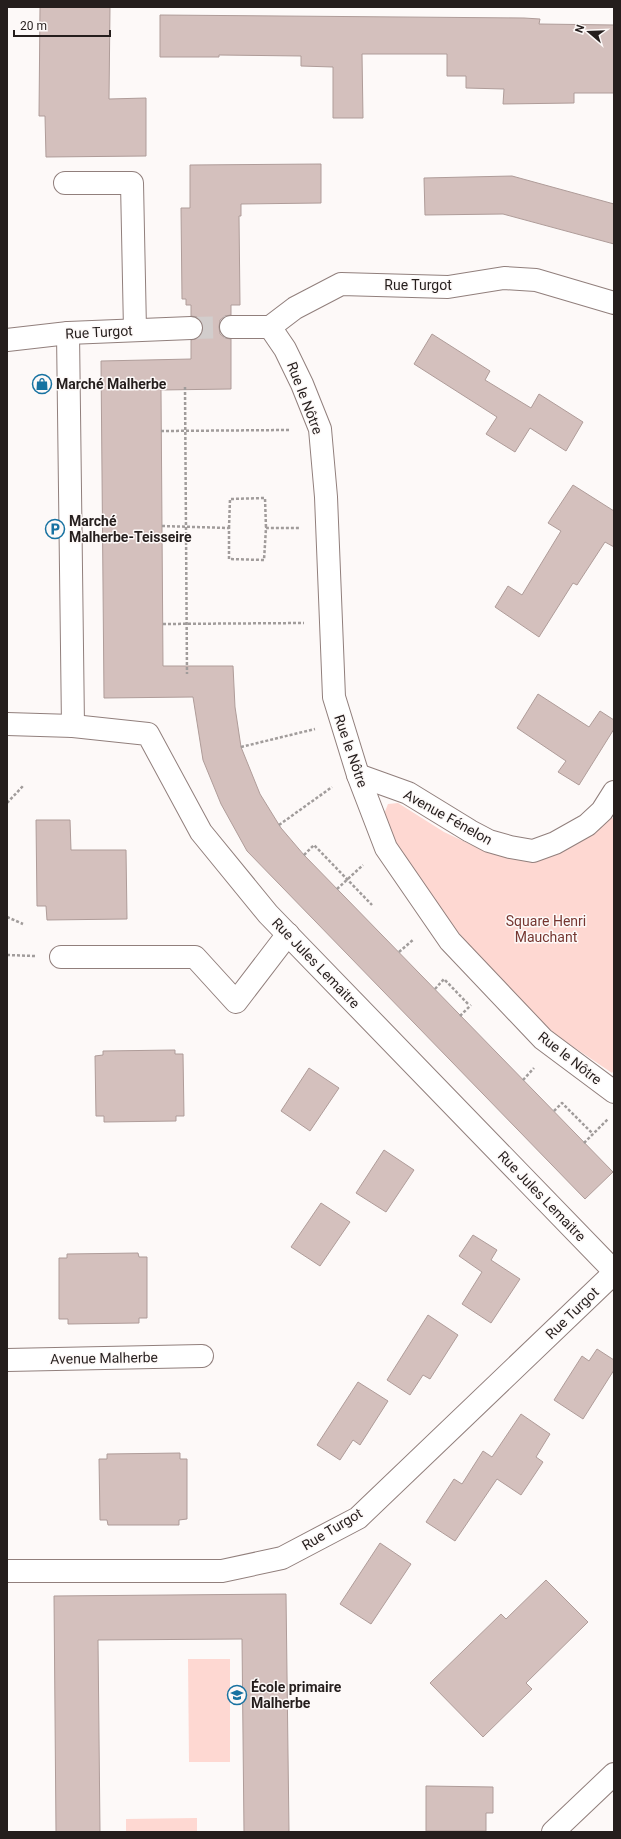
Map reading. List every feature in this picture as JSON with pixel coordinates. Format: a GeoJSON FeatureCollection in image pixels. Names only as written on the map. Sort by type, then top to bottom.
{"type":"FeatureCollection","features":[{"type":"Feature","properties":{"kind":"street"},"geometry":{"type":"LineString","coordinates":[[64,182],[132,183],[135,330]]}},
{"type":"Feature","properties":{"kind":"street","name":"Rue Turgot"},"geometry":{"type":"LineString","coordinates":[[270,327],[295,308],[342,284],[448,287],[504,278],[536,280],[614,303]]}},
{"type":"Feature","properties":{"kind":"street"},"geometry":{"type":"LineString","coordinates":[[231,327],[270,327]]}},
{"type":"Feature","properties":{"kind":"street","name":"Rue le Nôtre"},"geometry":{"type":"LineString","coordinates":[[270,327],[285,349],[302,384],[320,429],[327,528],[334,697],[358,775],[386,848],[450,941],[543,1039],[614,1092]]}},
{"type":"Feature","properties":{"kind":"street","name":"Rue Turgot"},"geometry":{"type":"LineString","coordinates":[[7,340],[68,333],[191,328]]}},
{"type":"Feature","properties":{"kind":"street"},"geometry":{"type":"LineString","coordinates":[[68,333],[73,726]]}},
{"type":"Feature","properties":{"kind":"street","name":"Rue Jules Lemaitre"},"geometry":{"type":"LineString","coordinates":[[7,724],[73,726],[148,734],[201,832],[268,914],[614,1272]]}},
{"type":"Feature","properties":{"kind":"street","name":"Avenue Fénelon"},"geometry":{"type":"LineString","coordinates":[[358,775],[408,793],[489,841],[533,851],[555,843],[587,825],[602,811],[614,792]]}},
{"type":"Feature","properties":{"kind":"street"},"geometry":{"type":"LineString","coordinates":[[61,957],[195,957],[236,1002],[288,934]]}},
{"type":"Feature","properties":{"kind":"street","name":"Rue Turgot"},"geometry":{"type":"LineString","coordinates":[[7,1571],[222,1571],[282,1558],[358,1518],[614,1272]]}},
{"type":"Feature","properties":{"kind":"street","name":"Avenue Malherbe"},"geometry":{"type":"LineString","coordinates":[[7,1360],[202,1356]]}},
{"type":"Feature","properties":{"kind":"street"},"geometry":{"type":"LineString","coordinates":[[553,1832],[605,1794],[614,1774]]}},
{"type":"Feature","properties":{"kind":"path"},"geometry":{"type":"LineString","coordinates":[[185,387],[187,674]]}},
{"type":"Feature","properties":{"kind":"path"},"geometry":{"type":"LineString","coordinates":[[161,431],[320,429]]}},
{"type":"Feature","properties":{"kind":"path"},"geometry":{"type":"LineString","coordinates":[[265,498],[266,528],[264,560],[229,559],[230,499],[265,498]]}},
{"type":"Feature","properties":{"kind":"path"},"geometry":{"type":"LineString","coordinates":[[162,526],[229,528]]}},
{"type":"Feature","properties":{"kind":"path"},"geometry":{"type":"LineString","coordinates":[[266,528],[327,528]]}},
{"type":"Feature","properties":{"kind":"path"},"geometry":{"type":"LineString","coordinates":[[163,624],[331,623]]}},
{"type":"Feature","properties":{"kind":"path"},"geometry":{"type":"LineString","coordinates":[[241,747],[341,723]]}},
{"type":"Feature","properties":{"kind":"path"},"geometry":{"type":"LineString","coordinates":[[279,825],[336,784],[358,775]]}},
{"type":"Feature","properties":{"kind":"path"},"geometry":{"type":"LineString","coordinates":[[7,803],[23,786]]}},
{"type":"Feature","properties":{"kind":"path"},"geometry":{"type":"LineString","coordinates":[[304,855],[314,845],[372,904]]}},
{"type":"Feature","properties":{"kind":"path"},"geometry":{"type":"LineString","coordinates":[[337,889],[368,859],[386,848]]}},
{"type":"Feature","properties":{"kind":"path"},"geometry":{"type":"LineString","coordinates":[[7,917],[23,924]]}},
{"type":"Feature","properties":{"kind":"path"},"geometry":{"type":"LineString","coordinates":[[435,989],[444,979],[470,1006]]}},
{"type":"Feature","properties":{"kind":"path"},"geometry":{"type":"LineString","coordinates":[[554,1111],[562,1103],[593,1134]]}},
{"type":"Feature","properties":{"kind":"path"},"geometry":{"type":"LineString","coordinates":[[584,1143],[609,1118]]}},
{"type":"Feature","properties":{"kind":"green space","name":"Square Henri Mauchant"},"geometry":{"type":"Polygon","coordinates":[[[398,803],[444,832],[489,853],[534,862],[571,845],[609,816],[614,819],[614,1070],[612,1073],[556,1035],[501,982],[452,925],[398,851],[384,814],[388,804],[398,803]]]}},
{"type":"Feature","properties":{"kind":"green space"},"geometry":{"type":"Polygon","coordinates":[[[188,1659],[230,1659],[230,1762],[189,1762],[188,1659]]]}},
{"type":"Feature","properties":{"kind":"green space"},"geometry":{"type":"Polygon","coordinates":[[[197,1818],[197,1832],[126,1832],[126,1819],[197,1818]]]}},
{"type":"Feature","properties":{"kind":"building"},"geometry":{"type":"Polygon","coordinates":[[[40,7],[110,7],[109,99],[146,98],[146,156],[46,157],[45,116],[39,116],[40,7]]]}},
{"type":"Feature","properties":{"kind":"building"},"geometry":{"type":"Polygon","coordinates":[[[160,15],[524,18],[540,19],[539,24],[614,25],[614,93],[574,93],[574,103],[503,104],[504,89],[466,88],[466,76],[447,76],[447,54],[362,54],[363,118],[333,118],[333,67],[301,66],[301,56],[219,55],[219,57],[160,57],[160,15]]]}},
{"type":"Feature","properties":{"kind":"building"},"geometry":{"type":"Polygon","coordinates":[[[321,164],[321,203],[241,204],[241,216],[239,216],[240,305],[231,305],[231,315],[225,316],[220,320],[219,327],[220,334],[225,338],[231,339],[231,389],[161,390],[163,666],[233,666],[235,707],[241,747],[260,794],[281,828],[304,855],[613,1172],[585,1199],[247,851],[221,804],[203,760],[193,697],[104,698],[101,361],[191,359],[191,340],[198,338],[202,333],[203,328],[201,321],[197,317],[191,316],[191,305],[186,305],[186,299],[182,299],[181,208],[190,208],[190,165],[321,164]]]}},
{"type":"Feature","properties":{"kind":"building"},"geometry":{"type":"Polygon","coordinates":[[[512,176],[614,204],[614,244],[503,214],[425,215],[424,178],[512,176]]]}},
{"type":"Feature","properties":{"kind":"building"},"geometry":{"type":"Polygon","coordinates":[[[432,334],[490,371],[485,380],[531,408],[539,394],[583,422],[566,451],[530,428],[515,452],[486,434],[497,417],[414,364],[432,334]]]}},
{"type":"Feature","properties":{"kind":"building"},"geometry":{"type":"Polygon","coordinates":[[[573,485],[614,511],[614,547],[605,542],[577,585],[573,583],[539,637],[495,607],[508,586],[522,595],[561,531],[548,523],[573,485]]]}},
{"type":"Feature","properties":{"kind":"building"},"geometry":{"type":"Polygon","coordinates":[[[538,694],[589,727],[600,711],[614,720],[614,729],[579,785],[558,772],[566,761],[517,728],[538,694]]]}},
{"type":"Feature","properties":{"kind":"building"},"geometry":{"type":"Polygon","coordinates":[[[36,820],[70,820],[71,850],[126,850],[127,919],[47,920],[46,906],[37,906],[36,820]]]}},
{"type":"Feature","properties":{"kind":"building"},"geometry":{"type":"Polygon","coordinates":[[[175,1050],[175,1054],[183,1054],[184,1116],[176,1116],[176,1121],[104,1122],[104,1116],[96,1116],[95,1056],[103,1055],[103,1051],[175,1050]]]}},
{"type":"Feature","properties":{"kind":"building"},"geometry":{"type":"Polygon","coordinates":[[[309,1068],[339,1088],[310,1131],[281,1111],[309,1068]]]}},
{"type":"Feature","properties":{"kind":"building"},"geometry":{"type":"Polygon","coordinates":[[[384,1150],[414,1170],[386,1212],[356,1193],[384,1150]]]}},
{"type":"Feature","properties":{"kind":"building"},"geometry":{"type":"Polygon","coordinates":[[[321,1203],[350,1222],[320,1266],[291,1247],[321,1203]]]}},
{"type":"Feature","properties":{"kind":"building"},"geometry":{"type":"Polygon","coordinates":[[[473,1235],[497,1250],[491,1260],[520,1279],[491,1323],[462,1304],[482,1272],[459,1256],[473,1235]]]}},
{"type":"Feature","properties":{"kind":"building"},"geometry":{"type":"Polygon","coordinates":[[[138,1253],[139,1257],[147,1257],[147,1318],[139,1318],[139,1323],[68,1324],[68,1319],[59,1319],[59,1258],[67,1258],[67,1254],[138,1253]]]}},
{"type":"Feature","properties":{"kind":"building"},"geometry":{"type":"Polygon","coordinates":[[[428,1315],[458,1335],[430,1379],[423,1375],[410,1395],[387,1380],[428,1315]]]}},
{"type":"Feature","properties":{"kind":"building"},"geometry":{"type":"Polygon","coordinates":[[[597,1349],[614,1360],[614,1370],[583,1419],[554,1400],[582,1356],[589,1361],[597,1349]]]}},
{"type":"Feature","properties":{"kind":"building"},"geometry":{"type":"Polygon","coordinates":[[[358,1382],[388,1401],[360,1445],[353,1440],[340,1460],[317,1445],[358,1382]]]}},
{"type":"Feature","properties":{"kind":"building"},"geometry":{"type":"Polygon","coordinates":[[[521,1414],[550,1434],[536,1457],[543,1462],[521,1495],[497,1479],[455,1541],[426,1522],[454,1479],[462,1484],[483,1451],[492,1457],[521,1414]]]}},
{"type":"Feature","properties":{"kind":"building"},"geometry":{"type":"Polygon","coordinates":[[[180,1453],[180,1459],[187,1459],[187,1519],[179,1520],[179,1525],[108,1525],[107,1520],[100,1520],[99,1459],[107,1459],[107,1454],[180,1453]]]}},
{"type":"Feature","properties":{"kind":"building"},"geometry":{"type":"Polygon","coordinates":[[[380,1543],[411,1564],[371,1624],[340,1604],[380,1543]]]}},
{"type":"Feature","properties":{"kind":"building"},"geometry":{"type":"Polygon","coordinates":[[[546,1580],[588,1622],[526,1683],[532,1689],[483,1737],[430,1683],[501,1614],[506,1619],[546,1580]]]}},
{"type":"Feature","properties":{"kind":"building"},"geometry":{"type":"Polygon","coordinates":[[[286,1594],[289,1832],[244,1832],[242,1639],[98,1640],[100,1832],[56,1832],[54,1596],[286,1594]]]}},
{"type":"Feature","properties":{"kind":"building"},"geometry":{"type":"Polygon","coordinates":[[[426,1786],[493,1787],[493,1813],[486,1813],[486,1831],[426,1831],[426,1786]]]}},
{"type":"Feature","properties":{"kind":"tunnel"},"geometry":{"type":"LineString","coordinates":[[191,328],[231,327]]}},
{"type":"Feature","properties":{"kind":"place","name":"Marché Malherbe"},"geometry":{"type":"Point","coordinates":[42,384]}},
{"type":"Feature","properties":{"kind":"place","name":"Marché Malherbe-Teisseire"},"geometry":{"type":"Point","coordinates":[55,529]}},
{"type":"Feature","properties":{"kind":"place","name":"École primaire Malherbe"},"geometry":{"type":"Point","coordinates":[237,1695]}}]}
